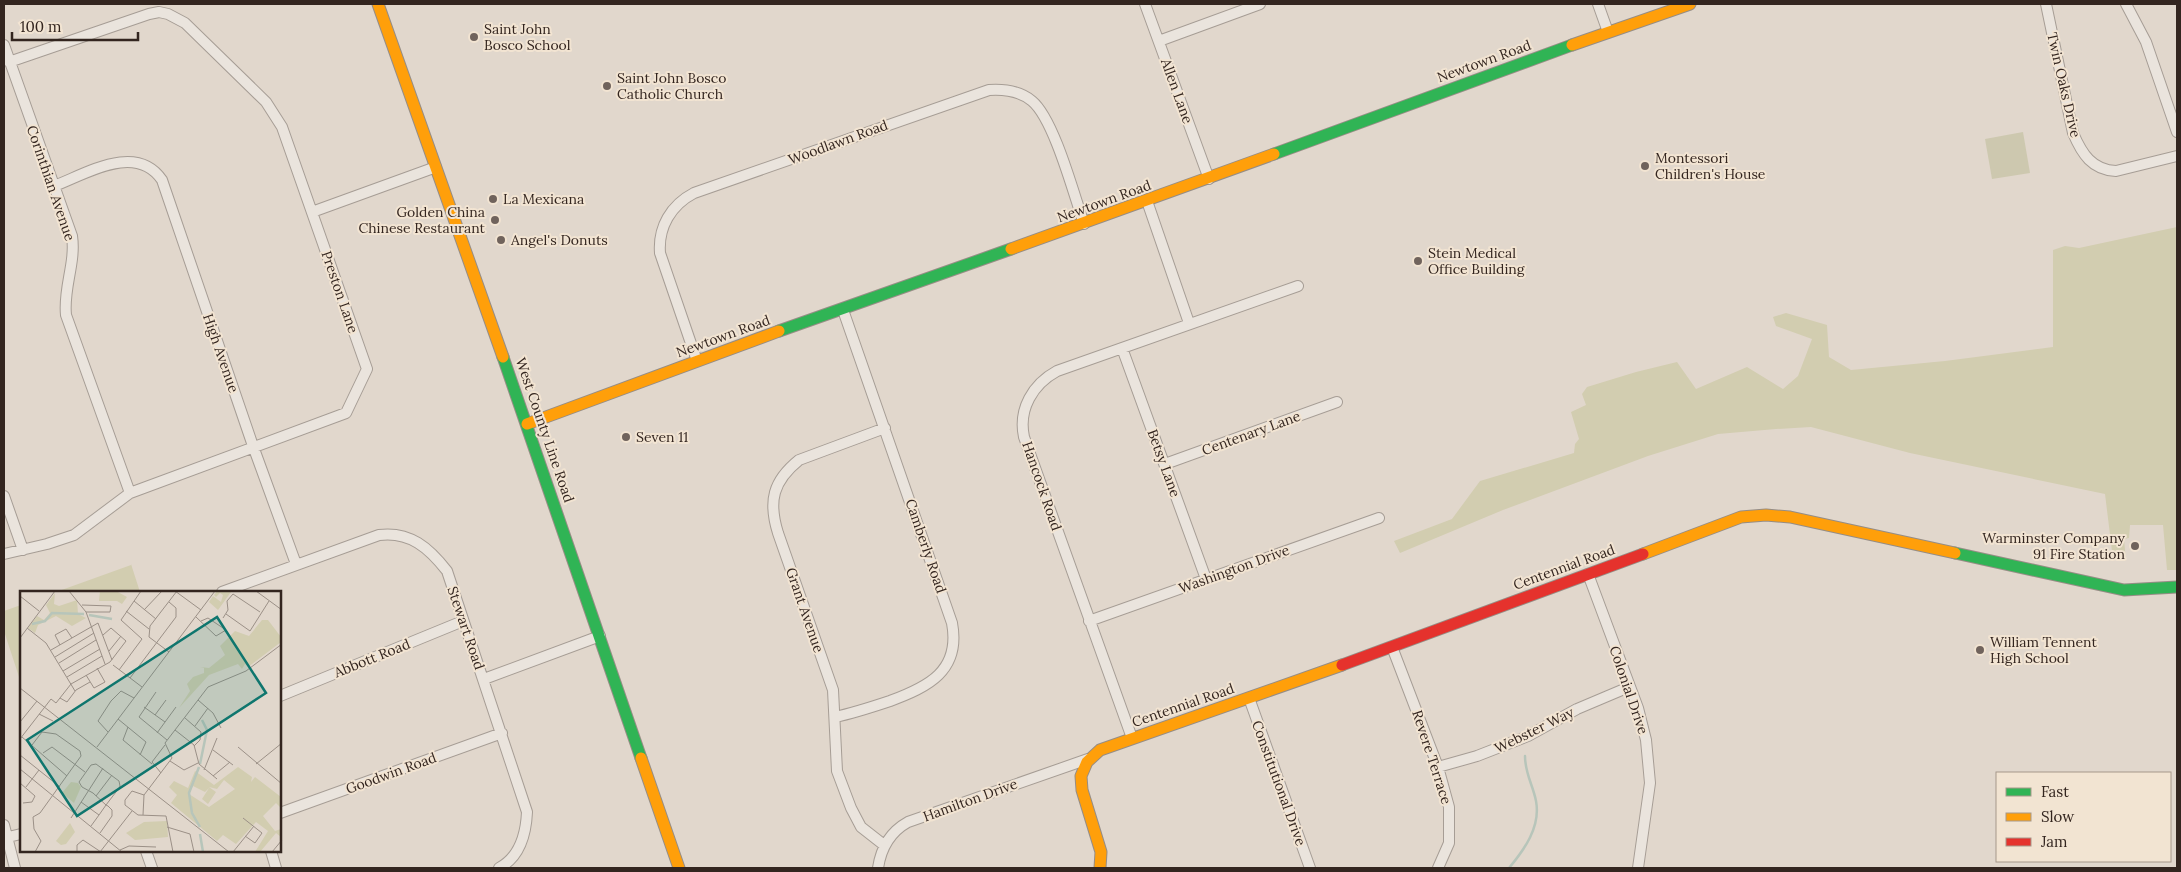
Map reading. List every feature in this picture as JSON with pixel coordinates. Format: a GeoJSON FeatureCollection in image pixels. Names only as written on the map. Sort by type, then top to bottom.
{"type":"FeatureCollection","features":[{"type":"Feature","properties":{"kind":"street","name":"West County Line Road"},"geometry":{"type":"LineString","coordinates":[[378,4],[527,424],[680,868]]}},
{"type":"Feature","properties":{"kind":"street","name":"Allen Lane"},"geometry":{"type":"LineString","coordinates":[[1145,4],[1209,179]]}},
{"type":"Feature","properties":{"kind":"street"},"geometry":{"type":"LineString","coordinates":[[1158,41],[1260,4]]}},
{"type":"Feature","properties":{"kind":"street"},"geometry":{"type":"LineString","coordinates":[[1598,4],[1608,32]]}},
{"type":"Feature","properties":{"kind":"street","name":"Newtown Road"},"geometry":{"type":"LineString","coordinates":[[527,424],[697,361],[1147,202],[1608,32],[1690,4]]}},
{"type":"Feature","properties":{"kind":"street","name":"Twin Oaks Drive"},"geometry":{"type":"LineString","coordinates":[[2046,4],[2074,133],[2079,149],[2086,159],[2095,166],[2116,171],[2177,156]]}},
{"type":"Feature","properties":{"kind":"street"},"geometry":{"type":"LineString","coordinates":[[2126,4],[2146,42],[2177,132]]}},
{"type":"Feature","properties":{"kind":"street","name":"Preston Lane"},"geometry":{"type":"LineString","coordinates":[[4,554],[74,534],[130,493],[252,446],[346,413],[367,369],[282,127],[274,112],[259,95],[177,17],[159,12],[149,14],[9,62]]}},
{"type":"Feature","properties":{"kind":"street","name":"Corinthian Avenue"},"geometry":{"type":"LineString","coordinates":[[4,46],[73,244],[65,292],[66,315],[130,493]]}},
{"type":"Feature","properties":{"kind":"street","name":"Woodlawn Road"},"geometry":{"type":"LineString","coordinates":[[697,361],[660,253],[661,235],[669,213],[675,206],[694,193],[989,90],[999,90],[1022,94],[1031,100],[1045,116],[1084,224]]}},
{"type":"Feature","properties":{"kind":"street","name":"High Avenue"},"geometry":{"type":"LineString","coordinates":[[54,186],[124,161],[139,163],[158,174],[252,446],[296,564]]}},
{"type":"Feature","properties":{"kind":"street"},"geometry":{"type":"LineString","coordinates":[[312,212],[436,167]]}},
{"type":"Feature","properties":{"kind":"street"},"geometry":{"type":"LineString","coordinates":[[1147,202],[1189,323]]}},
{"type":"Feature","properties":{"kind":"street","name":"Hancock Road"},"geometry":{"type":"LineString","coordinates":[[1132,738],[1024,437],[1022,422],[1030,395],[1047,376],[1057,371],[1298,286]]}},
{"type":"Feature","properties":{"kind":"street","name":"Camberly Road"},"geometry":{"type":"LineString","coordinates":[[834,717],[867,709],[914,692],[930,684],[945,668],[954,640],[952,623],[843,310]]}},
{"type":"Feature","properties":{"kind":"street","name":"Betsy Lane"},"geometry":{"type":"LineString","coordinates":[[1122,348],[1206,579]]}},
{"type":"Feature","properties":{"kind":"street","name":"Centenary Lane"},"geometry":{"type":"LineString","coordinates":[[1165,464],[1336,402]]}},
{"type":"Feature","properties":{"kind":"street","name":"Grant Avenue"},"geometry":{"type":"LineString","coordinates":[[884,846],[861,827],[851,808],[835,762],[833,690],[774,521],[773,499],[783,475],[799,460],[885,428]]}},
{"type":"Feature","properties":{"kind":"street"},"geometry":{"type":"LineString","coordinates":[[4,496],[23,550]]}},
{"type":"Feature","properties":{"kind":"street","name":"Centennial Road"},"geometry":{"type":"LineString","coordinates":[[1088,759],[1100,750],[1132,738],[1249,698],[1741,517],[1766,515],[1809,521],[2124,590],[2177,587]]}},
{"type":"Feature","properties":{"kind":"street","name":"Washington Drive"},"geometry":{"type":"LineString","coordinates":[[1090,621],[1379,518]]}},
{"type":"Feature","properties":{"kind":"street","name":"Stewart Road"},"geometry":{"type":"LineString","coordinates":[[296,564],[379,534],[393,533],[406,536],[429,550],[447,571],[527,812],[527,824],[519,847],[514,857],[499,868]]}},
{"type":"Feature","properties":{"kind":"street"},"geometry":{"type":"LineString","coordinates":[[225,591],[296,564]]}},
{"type":"Feature","properties":{"kind":"street","name":"Colonial Drive"},"geometry":{"type":"LineString","coordinates":[[1588,574],[1643,726],[1650,766],[1650,783],[1638,868]]}},
{"type":"Feature","properties":{"kind":"street","name":"Abbott Road"},"geometry":{"type":"LineString","coordinates":[[281,696],[463,620]]}},
{"type":"Feature","properties":{"kind":"street"},"geometry":{"type":"LineString","coordinates":[[484,679],[600,636]]}},
{"type":"Feature","properties":{"kind":"street","name":"Revere Terrace"},"geometry":{"type":"LineString","coordinates":[[1392,646],[1438,767],[1449,807],[1450,834],[1445,855],[1438,868]]}},
{"type":"Feature","properties":{"kind":"street","name":"Webster Way"},"geometry":{"type":"LineString","coordinates":[[1438,767],[1477,756],[1528,736],[1577,709],[1629,687]]}},
{"type":"Feature","properties":{"kind":"street","name":"Constitutional Drive"},"geometry":{"type":"LineString","coordinates":[[1249,698],[1310,868]]}},
{"type":"Feature","properties":{"kind":"street","name":"Goodwin Road"},"geometry":{"type":"LineString","coordinates":[[281,813],[502,733]]}},
{"type":"Feature","properties":{"kind":"street"},"geometry":{"type":"LineString","coordinates":[[1088,759],[1083,767],[1080,781],[1099,841],[1100,868]]}},
{"type":"Feature","properties":{"kind":"street","name":"Hamilton Drive"},"geometry":{"type":"LineString","coordinates":[[878,868],[884,846],[893,833],[908,822],[1088,759]]}},
{"type":"Feature","properties":{"kind":"street"},"geometry":{"type":"LineString","coordinates":[[4,825],[5,838],[16,868]]}},
{"type":"Feature","properties":{"kind":"street"},"geometry":{"type":"LineString","coordinates":[[5,838],[20,834]]}},
{"type":"Feature","properties":{"kind":"street"},"geometry":{"type":"LineString","coordinates":[[146,852],[152,868]]}},
{"type":"Feature","properties":{"kind":"street"},"geometry":{"type":"LineString","coordinates":[[271,852],[276,868]]}},
{"type":"Feature","properties":{"kind":"shaded area"},"geometry":{"type":"Polygon","coordinates":[[[2023,132],[2030,173],[1992,179],[1985,139],[2023,132]]]}},
{"type":"Feature","properties":{"kind":"shaded area"},"geometry":{"type":"Polygon","coordinates":[[[2177,227],[2177,570],[2167,570],[2163,525],[2130,525],[2129,538],[2124,539],[2126,561],[2113,559],[2105,494],[1910,453],[1811,427],[1718,434],[1648,456],[1503,510],[1400,553],[1394,541],[1452,519],[1480,481],[1574,453],[1575,444],[1579,439],[1571,412],[1586,405],[1582,394],[1587,387],[1677,362],[1696,389],[1747,367],[1783,389],[1798,376],[1812,339],[1776,326],[1773,317],[1786,313],[1827,325],[1829,357],[1851,370],[1945,361],[2053,347],[2053,250],[2065,246],[2079,248],[2177,227]]]}},
{"type":"Feature","properties":{"kind":"shaded area"},"geometry":{"type":"Polygon","coordinates":[[[131,565],[140,591],[59,591],[131,565]]]}},
{"type":"Feature","properties":{"kind":"shaded area"},"geometry":{"type":"Polygon","coordinates":[[[20,605],[20,680],[4,631],[4,611],[20,605]]]}},
{"type":"Feature","properties":{"kind":"waterway"},"geometry":{"type":"LineString","coordinates":[[1509,868],[1530,838],[1536,820],[1536,801],[1526,768],[1525,756]]}},
{"type":"Feature","properties":{"kind":"traffic: fast"},"geometry":{"type":"LineString","coordinates":[[1274,154],[1572,45]]}},
{"type":"Feature","properties":{"kind":"traffic: fast"},"geometry":{"type":"LineString","coordinates":[[779,331],[1011,249]]}},
{"type":"Feature","properties":{"kind":"traffic: fast"},"geometry":{"type":"LineString","coordinates":[[503,357],[641,758]]}},
{"type":"Feature","properties":{"kind":"traffic: fast"},"geometry":{"type":"LineString","coordinates":[[1955,553],[2124,590],[2177,587]]}},
{"type":"Feature","properties":{"kind":"traffic: slow"},"geometry":{"type":"LineString","coordinates":[[378,4],[503,357]]}},
{"type":"Feature","properties":{"kind":"traffic: slow"},"geometry":{"type":"LineString","coordinates":[[1572,45],[1690,4]]}},
{"type":"Feature","properties":{"kind":"traffic: slow"},"geometry":{"type":"LineString","coordinates":[[1011,249],[1274,154]]}},
{"type":"Feature","properties":{"kind":"traffic: slow"},"geometry":{"type":"LineString","coordinates":[[527,424],[779,331]]}},
{"type":"Feature","properties":{"kind":"traffic: slow"},"geometry":{"type":"LineString","coordinates":[[1643,554],[1741,517],[1766,515],[1790,517],[1955,553]]}},
{"type":"Feature","properties":{"kind":"traffic: slow"},"geometry":{"type":"LineString","coordinates":[[1100,868],[1101,852],[1082,790],[1081,776],[1087,762],[1100,750],[1342,665]]}},
{"type":"Feature","properties":{"kind":"traffic: slow"},"geometry":{"type":"LineString","coordinates":[[641,758],[679,868]]}},
{"type":"Feature","properties":{"kind":"traffic: jam"},"geometry":{"type":"LineString","coordinates":[[1342,665],[1643,554]]}},
{"type":"Feature","properties":{"kind":"place","name":"Saint John Bosco School"},"geometry":{"type":"Point","coordinates":[474,37]}},
{"type":"Feature","properties":{"kind":"place","name":"Saint John Bosco Catholic Church"},"geometry":{"type":"Point","coordinates":[607,86]}},
{"type":"Feature","properties":{"kind":"place","name":"Montessori Children's House"},"geometry":{"type":"Point","coordinates":[1645,166]}},
{"type":"Feature","properties":{"kind":"place","name":"La Mexicana"},"geometry":{"type":"Point","coordinates":[493,199]}},
{"type":"Feature","properties":{"kind":"place","name":"Golden China Chinese Restaurant"},"geometry":{"type":"Point","coordinates":[495,220]}},
{"type":"Feature","properties":{"kind":"place","name":"Angel's Donuts"},"geometry":{"type":"Point","coordinates":[501,240]}},
{"type":"Feature","properties":{"kind":"place","name":"Stein Medical Office Building"},"geometry":{"type":"Point","coordinates":[1418,261]}},
{"type":"Feature","properties":{"kind":"place","name":"Seven 11"},"geometry":{"type":"Point","coordinates":[626,437]}},
{"type":"Feature","properties":{"kind":"place","name":"Warminster Company 91 Fire Station"},"geometry":{"type":"Point","coordinates":[2135,546]}},
{"type":"Feature","properties":{"kind":"place","name":"William Tennent High School"},"geometry":{"type":"Point","coordinates":[1980,650]}}]}
